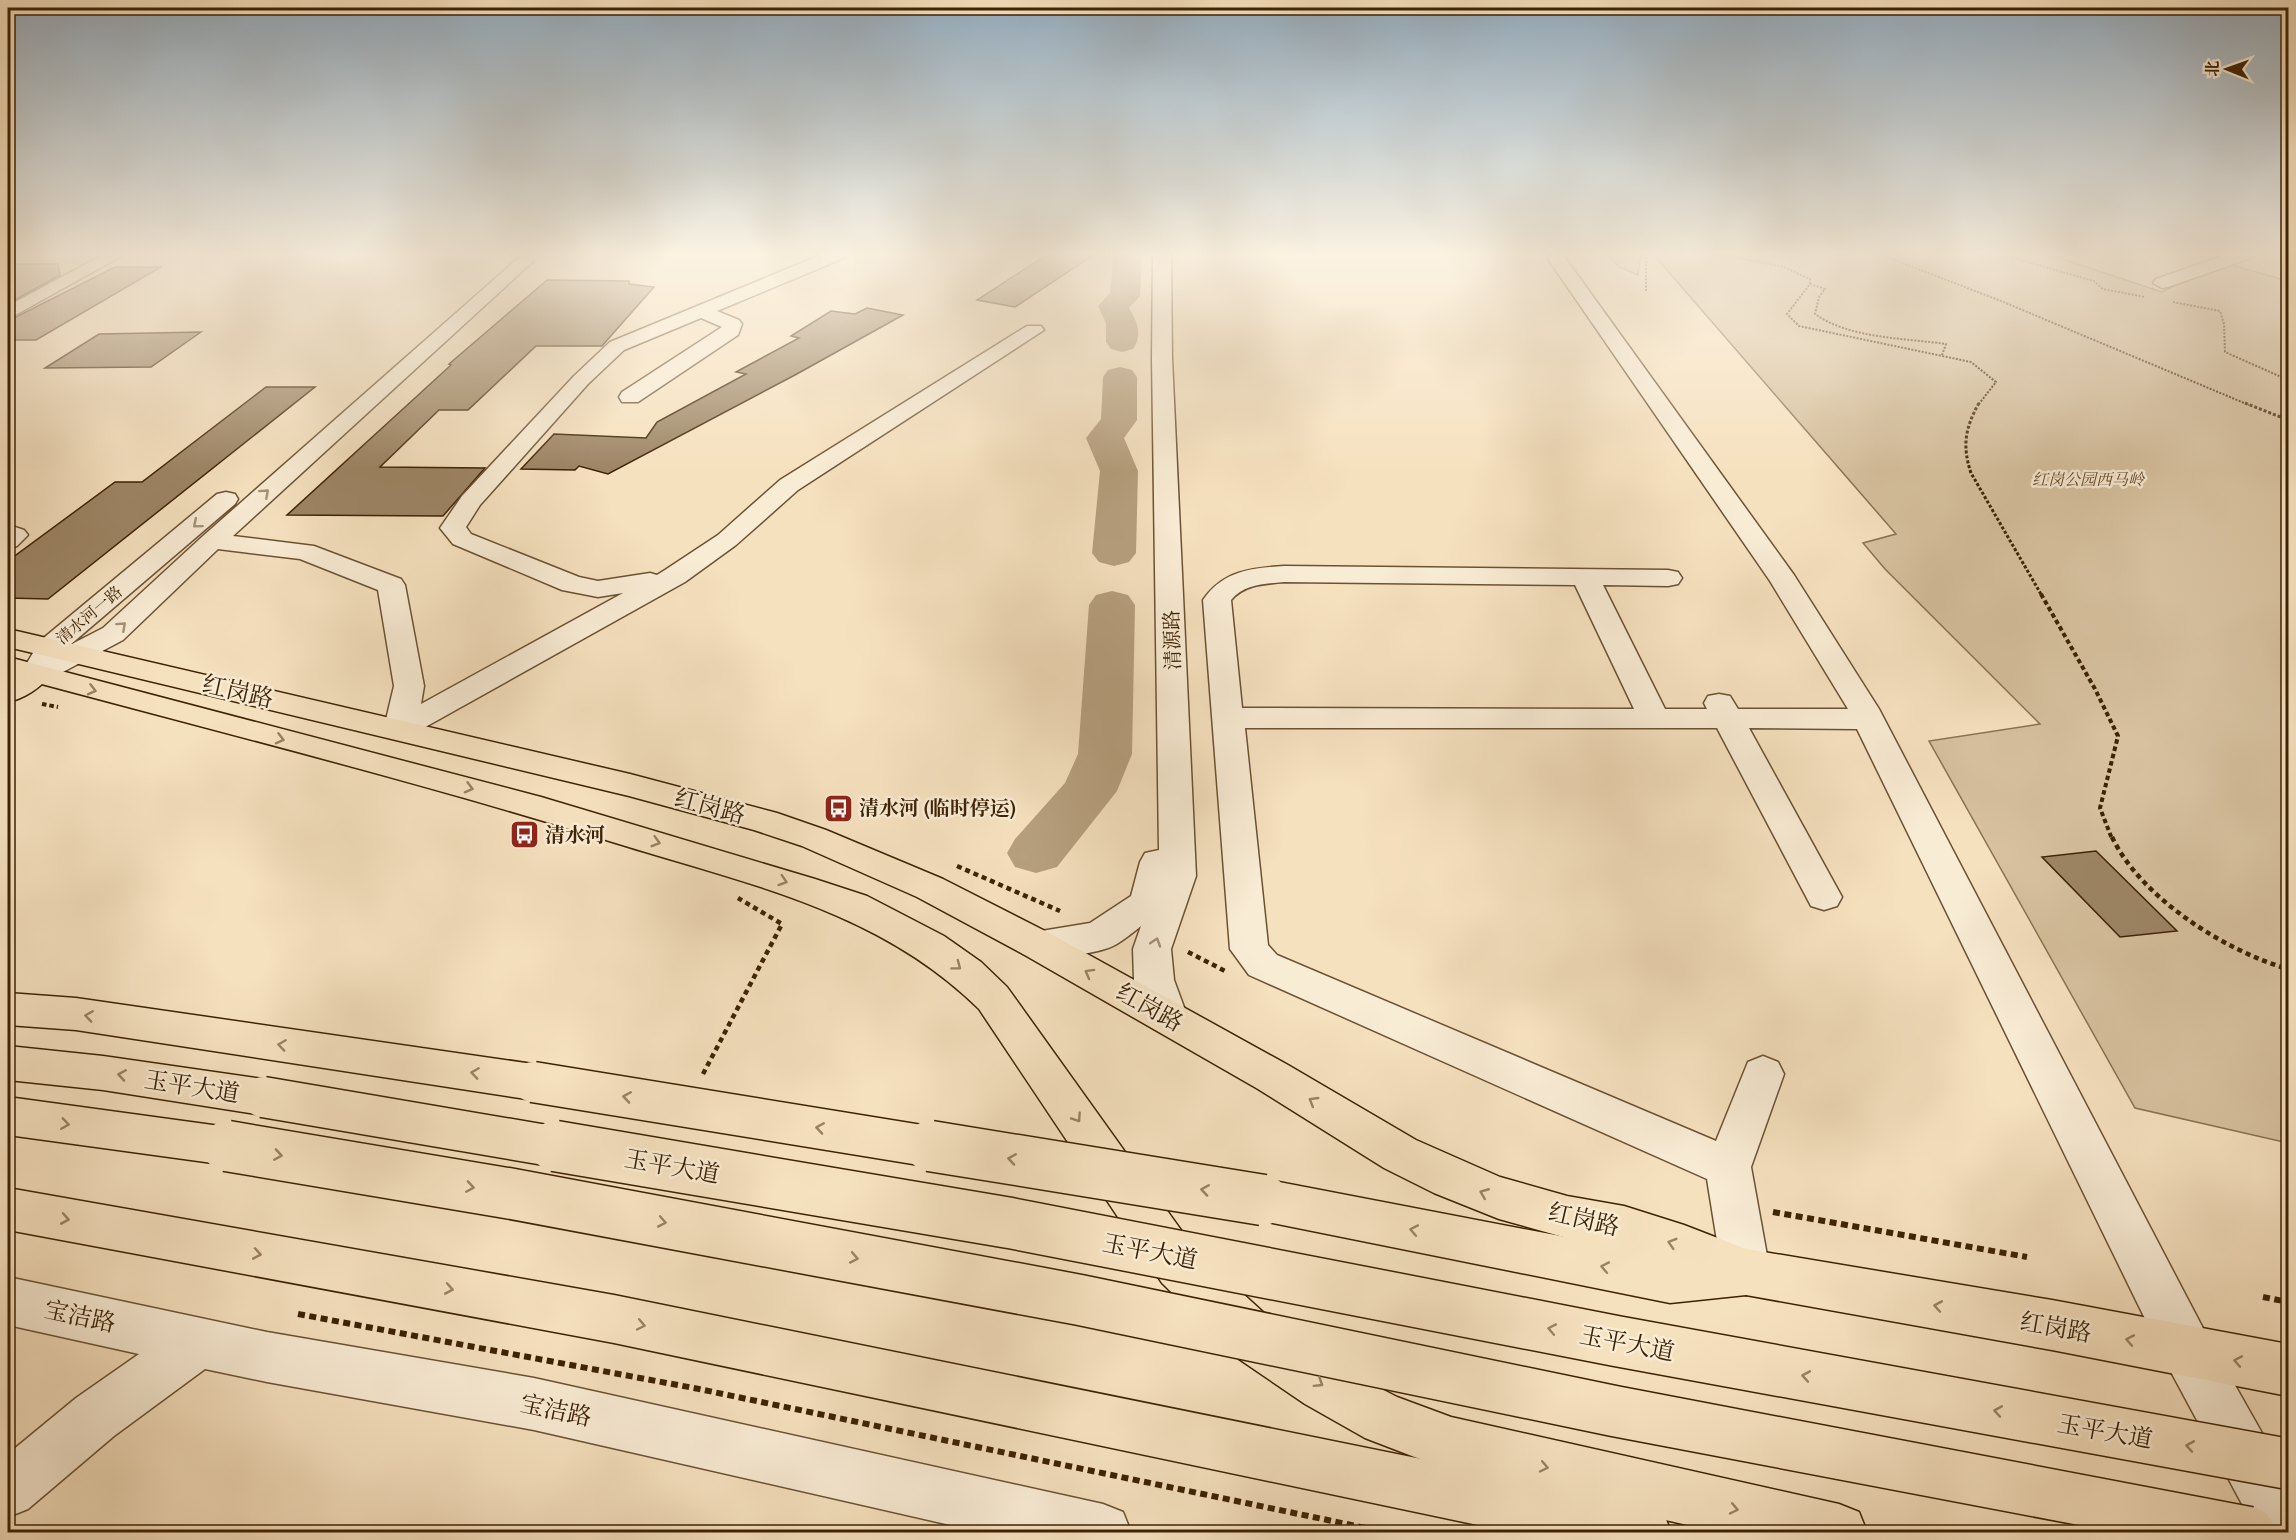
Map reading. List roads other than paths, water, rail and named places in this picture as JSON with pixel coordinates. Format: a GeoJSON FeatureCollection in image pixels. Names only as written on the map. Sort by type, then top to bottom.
{"type":"FeatureCollection","features":[{"type":"Feature","properties":{"kind":"main road","name":"红岗路"},"geometry":{"type":"LineString","coordinates":[[8,638],[43,661],[727,863],[864,911],[930,946],[967,973],[993,998],[1179,1267],[1257,1341],[1323,1386],[1384,1419],[1487,1455],[1839,1533]]}},
{"type":"Feature","properties":{"kind":"main road","name":"红岗路"},"geometry":{"type":"LineString","coordinates":[[43,661],[400,728],[765,820],[814,838],[901,874],[1037,944],[1400,1154],[1450,1179],[1499,1198],[1567,1217],[1624,1228],[1684,1247],[1746,1272],[2289,1370]]}},
{"type":"Feature","properties":{"kind":"main road"},"geometry":{"type":"LineString","coordinates":[[8,693],[43,661]]}},
{"type":"Feature","properties":{"kind":"main road"},"geometry":{"type":"LineString","coordinates":[[8,1009],[76,1014],[533,1082],[1263,1200],[1670,1280],[1746,1272]]}},
{"type":"Feature","properties":{"kind":"main road","name":"玉平大道"},"geometry":{"type":"LineString","coordinates":[[8,1063],[103,1072],[263,1097],[1010,1223],[1616,1341],[2289,1464]]}},
{"type":"Feature","properties":{"kind":"main road"},"geometry":{"type":"LineString","coordinates":[[8,1116],[220,1145],[507,1193],[1080,1300],[1614,1411],[2249,1533]]}},
{"type":"Feature","properties":{"kind":"main road"},"geometry":{"type":"LineString","coordinates":[[8,1209],[614,1319],[1643,1533]]}},
{"type":"Feature","properties":{"kind":"street","name":"清水河一路"},"geometry":{"type":"LineString","coordinates":[[43,661],[430,326]]}},
{"type":"Feature","properties":{"kind":"street","name":"清水河一路"},"geometry":{"type":"LineString","coordinates":[[43,661],[113,634],[212,541],[453,326]]}},
{"type":"Feature","properties":{"kind":"street"},"geometry":{"type":"LineString","coordinates":[[665,326],[617,346],[580,380],[471,501],[453,528],[462,539],[572,584],[598,589],[675,576]]}},
{"type":"Feature","properties":{"kind":"street"},"geometry":{"type":"LineString","coordinates":[[630,397],[731,332],[732,326]]}},
{"type":"Feature","properties":{"kind":"street","name":"清源路"},"geometry":{"type":"LineString","coordinates":[[1037,944],[1099,936],[1147,904],[1157,872],[1156,613],[1151,326]]}},
{"type":"Feature","properties":{"kind":"street","name":"清源路"},"geometry":{"type":"LineString","coordinates":[[1162,326],[1178,876],[1152,949],[1154,981],[1168,1018]]}},
{"type":"Feature","properties":{"kind":"street"},"geometry":{"type":"LineString","coordinates":[[1604,326],[1784,581],[1862,709],[2188,1352],[2287,1533]]}},
{"type":"Feature","properties":{"kind":"street"},"geometry":{"type":"LineString","coordinates":[[400,728],[675,576],[727,540],[789,485],[1034,330]]}},
{"type":"Feature","properties":{"kind":"street"},"geometry":{"type":"LineString","coordinates":[[8,533],[15,535],[8,541]]}},
{"type":"Feature","properties":{"kind":"street"},"geometry":{"type":"LineString","coordinates":[[212,541],[305,552],[391,585],[409,686],[400,728]]}},
{"type":"Feature","properties":{"kind":"street"},"geometry":{"type":"LineString","coordinates":[[1668,578],[1284,574],[1237,582],[1223,590],[1217,600],[1249,950],[1263,964],[1728,1167]]}},
{"type":"Feature","properties":{"kind":"street"},"geometry":{"type":"LineString","coordinates":[[1585,577],[1649,708]]}},
{"type":"Feature","properties":{"kind":"street"},"geometry":{"type":"LineString","coordinates":[[1227,708],[1862,709]]}},
{"type":"Feature","properties":{"kind":"street"},"geometry":{"type":"LineString","coordinates":[[1723,709],[1824,897]]}},
{"type":"Feature","properties":{"kind":"street"},"geometry":{"type":"LineString","coordinates":[[1746,1272],[1728,1167],[1763,1074]]}},
{"type":"Feature","properties":{"kind":"street","name":"宝洁路"},"geometry":{"type":"LineString","coordinates":[[8,1300],[267,1357],[534,1404],[1103,1533]]}},
{"type":"Feature","properties":{"kind":"street"},"geometry":{"type":"LineString","coordinates":[[8,1489],[95,1417],[200,1342]]}},
{"type":"Feature","properties":{"kind":"waterway"},"geometry":{"type":"LineString","coordinates":[[1122,326],[1122,342]]}},
{"type":"Feature","properties":{"kind":"waterway"},"geometry":{"type":"LineString","coordinates":[[1114,553],[1119,471],[1105,438],[1119,420],[1120,377]]}},
{"type":"Feature","properties":{"kind":"waterway"},"geometry":{"type":"LineString","coordinates":[[1036,853],[1089,791],[1105,754],[1112,605]]}},
{"type":"Feature","properties":{"kind":"place","name":"清水河 (临时停运)"},"geometry":{"type":"Point","coordinates":[838,808]}},
{"type":"Feature","properties":{"kind":"place","name":"清水河"},"geometry":{"type":"Point","coordinates":[524,835]}},
{"type":"Feature","properties":{"kind":"park label","name":"红岗公园西马岭"},"geometry":{"type":"Point","coordinates":[2088,479]}}]}
